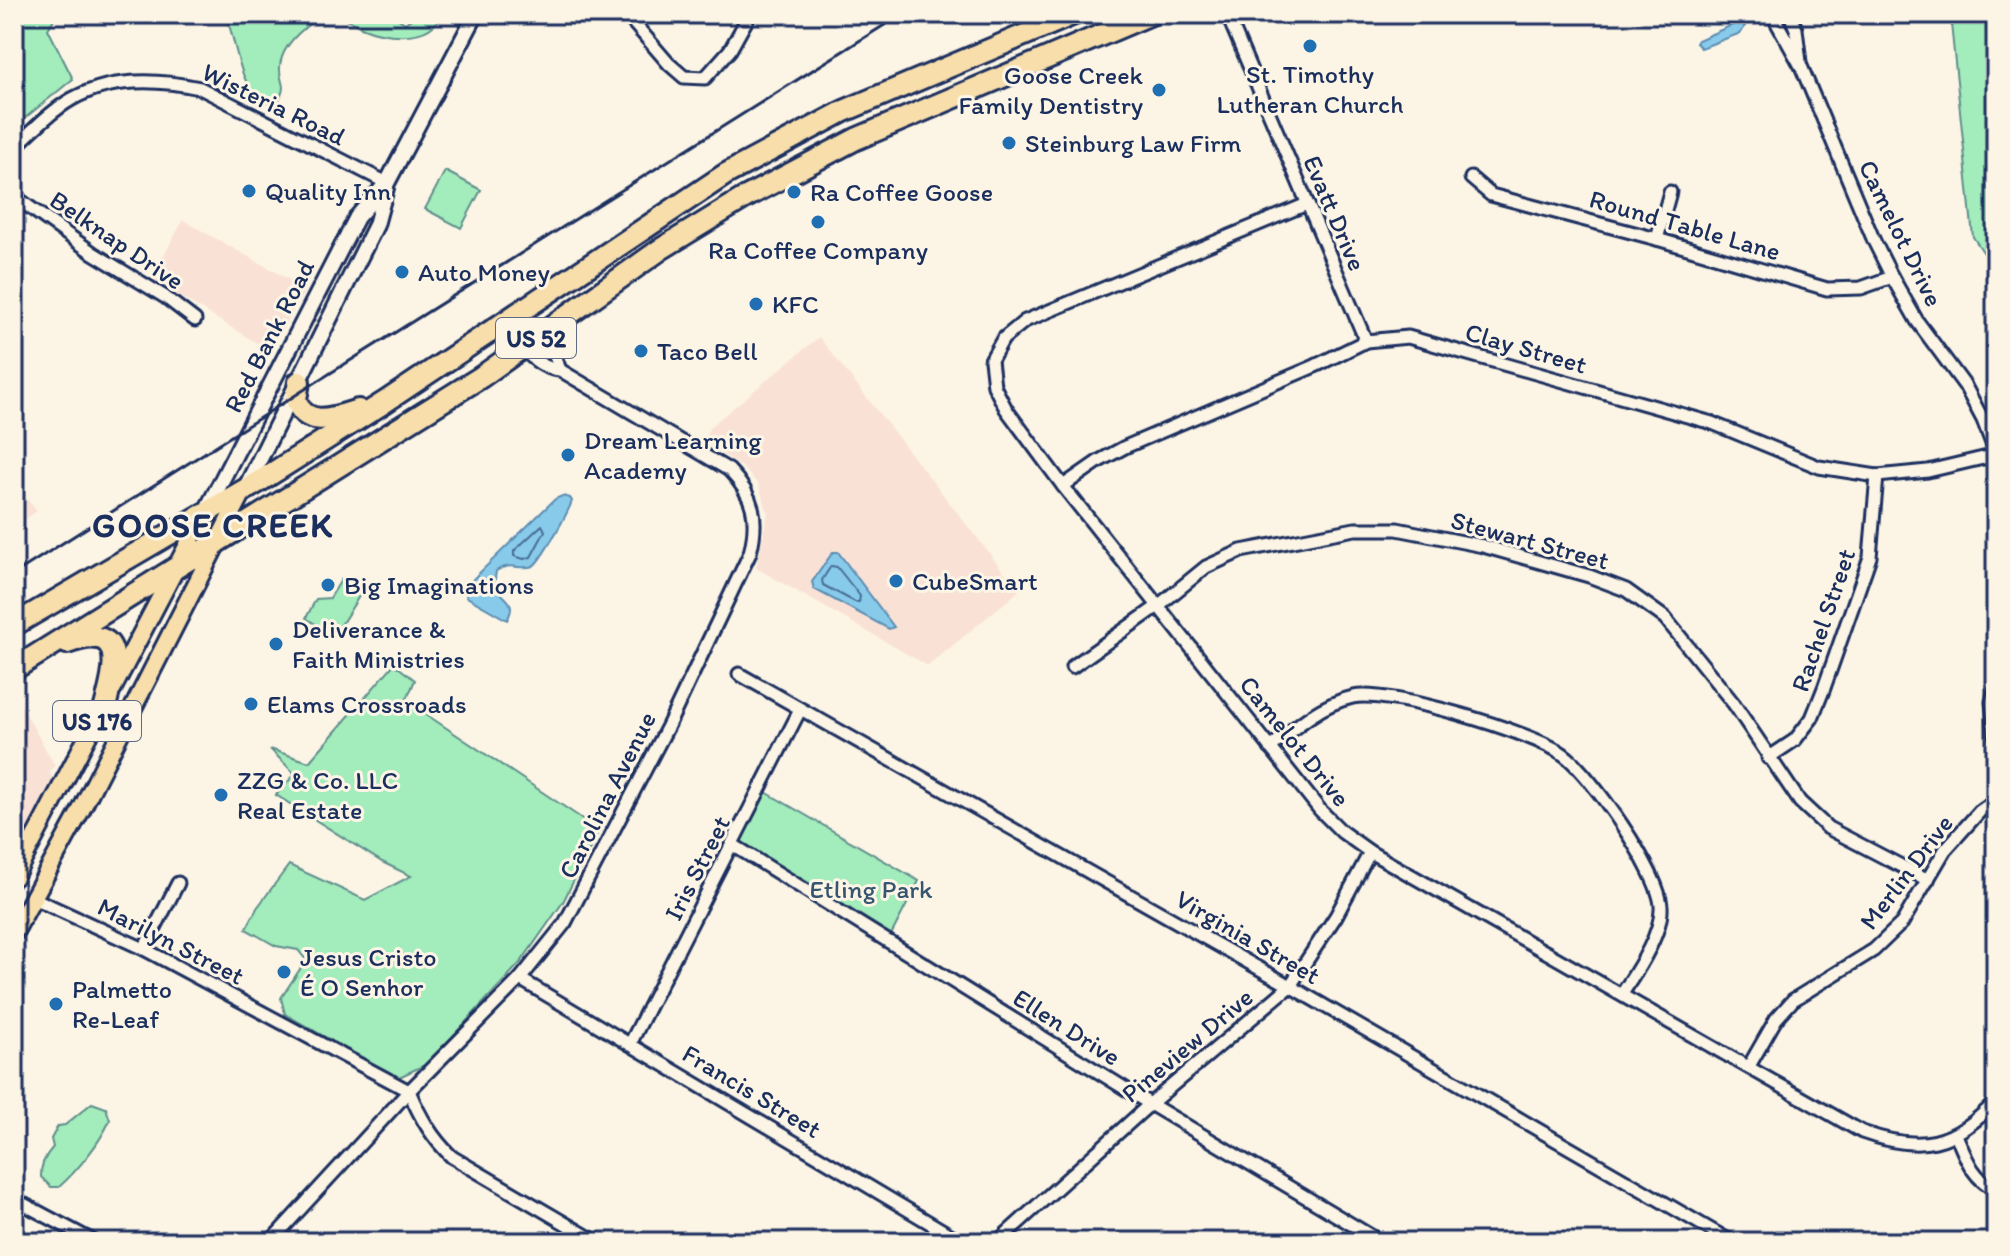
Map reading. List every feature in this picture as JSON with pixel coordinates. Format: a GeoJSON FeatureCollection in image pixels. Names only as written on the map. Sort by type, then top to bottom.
{"type":"FeatureCollection","features":[{"type":"Feature","properties":{"kind":"highway","name":"US 52"},"geometry":{"type":"LineString","coordinates":[[14,625],[243,492],[385,402],[726,174],[844,111],[1074,14]]}},
{"type":"Feature","properties":{"kind":"highway","name":"US 52"},"geometry":{"type":"LineString","coordinates":[[14,669],[521,349],[661,249],[807,163],[856,139],[1151,14]]}},
{"type":"Feature","properties":{"kind":"highway"},"geometry":{"type":"LineString","coordinates":[[299,382],[298,405],[305,415],[315,419],[328,420],[385,402]]}},
{"type":"Feature","properties":{"kind":"highway"},"geometry":{"type":"LineString","coordinates":[[40,652],[77,639],[94,636],[104,639],[115,654],[115,668],[105,707]]}},
{"type":"Feature","properties":{"kind":"main road","name":"Red Bank Road"},"geometry":{"type":"LineString","coordinates":[[243,492],[376,225],[387,183],[476,14]]}},
{"type":"Feature","properties":{"kind":"main road","name":"Red Bank Road"},"geometry":{"type":"LineString","coordinates":[[203,516],[357,217],[387,183]]}},
{"type":"Feature","properties":{"kind":"main road"},"geometry":{"type":"LineString","coordinates":[[218,541],[243,492]]}},
{"type":"Feature","properties":{"kind":"main road","name":"US 176"},"geometry":{"type":"LineString","coordinates":[[14,877],[203,516]]}},
{"type":"Feature","properties":{"kind":"main road","name":"US 176"},"geometry":{"type":"LineString","coordinates":[[14,933],[80,812],[218,541]]}},
{"type":"Feature","properties":{"kind":"street"},"geometry":{"type":"LineString","coordinates":[[626,14],[684,77],[705,78],[730,50],[750,14]]}},
{"type":"Feature","properties":{"kind":"street","name":"Evatt Drive"},"geometry":{"type":"LineString","coordinates":[[1227,14],[1366,341]]}},
{"type":"Feature","properties":{"kind":"street","name":"Camelot Drive"},"geometry":{"type":"LineString","coordinates":[[1772,14],[1801,66],[1892,277],[1917,321],[1965,386],[1983,420],[1996,455]]}},
{"type":"Feature","properties":{"kind":"street","name":"Camelot Drive"},"geometry":{"type":"LineString","coordinates":[[1790,14],[1796,29],[1801,66]]}},
{"type":"Feature","properties":{"kind":"street","name":"Wisteria Road"},"geometry":{"type":"LineString","coordinates":[[14,148],[72,99],[104,86],[166,80],[200,88],[387,183]]}},
{"type":"Feature","properties":{"kind":"street","name":"Round Table Lane"},"geometry":{"type":"LineString","coordinates":[[1471,178],[1491,195],[1827,289],[1861,288],[1892,277]]}},
{"type":"Feature","properties":{"kind":"street"},"geometry":{"type":"LineString","coordinates":[[1657,239],[1670,192]]}},
{"type":"Feature","properties":{"kind":"street","name":"Belknap Drive"},"geometry":{"type":"LineString","coordinates":[[14,196],[195,320]]}},
{"type":"Feature","properties":{"kind":"street","name":"Camelot Drive"},"geometry":{"type":"LineString","coordinates":[[1307,204],[1025,321],[1003,339],[991,360],[994,386],[1006,409],[1063,486],[1320,810],[1342,832],[1370,852],[1862,1132],[1907,1144],[1929,1144],[1956,1135],[1979,1119],[1996,1101]]}},
{"type":"Feature","properties":{"kind":"street","name":"Carolina Avenue"},"geometry":{"type":"LineString","coordinates":[[270,1242],[409,1091],[520,979],[565,923],[668,726],[750,553],[756,525],[752,502],[729,470],[560,370],[552,370],[521,349],[504,322]]}},
{"type":"Feature","properties":{"kind":"street"},"geometry":{"type":"LineString","coordinates":[[548,330],[560,370]]}},
{"type":"Feature","properties":{"kind":"street","name":"Clay Street"},"geometry":{"type":"LineString","coordinates":[[1063,486],[1125,447],[1366,341],[1408,337],[1712,423],[1819,467],[1877,476],[1928,471],[1996,455]]}},
{"type":"Feature","properties":{"kind":"street","name":"Rachel Street"},"geometry":{"type":"LineString","coordinates":[[1768,758],[1795,740],[1812,718],[1824,688],[1870,557],[1877,476]]}},
{"type":"Feature","properties":{"kind":"street","name":"Stewart Street"},"geometry":{"type":"LineString","coordinates":[[1072,667],[1158,606],[1206,567],[1241,551],[1355,529],[1397,529],[1483,546],[1589,576],[1626,590],[1665,618],[1734,704],[1800,802],[1828,828],[1928,880]]}},
{"type":"Feature","properties":{"kind":"street","name":"Virginia Street"},"geometry":{"type":"LineString","coordinates":[[739,674],[1290,986],[1732,1242]]}},
{"type":"Feature","properties":{"kind":"street"},"geometry":{"type":"LineString","coordinates":[[1996,687],[1992,702],[1996,743]]}},
{"type":"Feature","properties":{"kind":"street"},"geometry":{"type":"LineString","coordinates":[[1270,748],[1306,718],[1333,704],[1355,697],[1385,697],[1503,726],[1563,754],[1594,786],[1656,882],[1662,908],[1650,948],[1622,994]]}},
{"type":"Feature","properties":{"kind":"street","name":"Iris Street"},"geometry":{"type":"LineString","coordinates":[[630,1044],[800,710]]}},
{"type":"Feature","properties":{"kind":"street","name":"Merlin Drive"},"geometry":{"type":"LineString","coordinates":[[1749,1066],[1776,1019],[1793,1000],[1874,950],[1902,923],[1945,850],[1980,811],[1996,800]]}},
{"type":"Feature","properties":{"kind":"street","name":"Ellen Drive"},"geometry":{"type":"LineString","coordinates":[[733,845],[1150,1104],[1381,1242]]}},
{"type":"Feature","properties":{"kind":"street","name":"Pineview Drive"},"geometry":{"type":"LineString","coordinates":[[998,1242],[1150,1104],[1290,986],[1336,916],[1370,852]]}},
{"type":"Feature","properties":{"kind":"street"},"geometry":{"type":"LineString","coordinates":[[144,949],[178,883]]}},
{"type":"Feature","properties":{"kind":"street","name":"Marilyn Street"},"geometry":{"type":"LineString","coordinates":[[33,898],[144,949],[409,1091]]}},
{"type":"Feature","properties":{"kind":"street","name":"Francis Street"},"geometry":{"type":"LineString","coordinates":[[520,979],[962,1242]]}},
{"type":"Feature","properties":{"kind":"street"},"geometry":{"type":"LineString","coordinates":[[409,1091],[420,1117],[436,1142],[452,1157],[597,1242]]}},
{"type":"Feature","properties":{"kind":"street"},"geometry":{"type":"LineString","coordinates":[[1956,1135],[1970,1168],[1982,1183],[1996,1190]]}},
{"type":"Feature","properties":{"kind":"street"},"geometry":{"type":"LineString","coordinates":[[14,1199],[95,1242]]}},
{"type":"Feature","properties":{"kind":"street"},"geometry":{"type":"LineString","coordinates":[[1706,1242],[1714,1230]]}},
{"type":"Feature","properties":{"kind":"shaded area"},"geometry":{"type":"Polygon","coordinates":[[[183,220],[306,289],[270,351],[151,279],[183,220]]]}},
{"type":"Feature","properties":{"kind":"shaded area"},"geometry":{"type":"Polygon","coordinates":[[[819,337],[1019,591],[928,666],[756,568],[768,513],[758,484],[742,467],[703,441],[710,427],[819,337]]]}},
{"type":"Feature","properties":{"kind":"shaded area"},"geometry":{"type":"Polygon","coordinates":[[[14,484],[37,511],[14,527],[14,484]]]}},
{"type":"Feature","properties":{"kind":"shaded area"},"geometry":{"type":"Polygon","coordinates":[[[16,696],[55,766],[50,772],[53,780],[14,855],[16,696]]]}},
{"type":"Feature","properties":{"kind":"green space"},"geometry":{"type":"Polygon","coordinates":[[[14,14],[57,14],[48,29],[73,79],[14,127],[14,14]]]}},
{"type":"Feature","properties":{"kind":"green space"},"geometry":{"type":"Polygon","coordinates":[[[236,14],[332,14],[306,27],[285,50],[280,67],[283,87],[277,105],[261,99],[247,84],[228,22],[236,14]]]}},
{"type":"Feature","properties":{"kind":"green space"},"geometry":{"type":"Polygon","coordinates":[[[339,14],[391,14],[405,23],[418,14],[441,14],[428,30],[394,35],[371,31],[339,14]]]}},
{"type":"Feature","properties":{"kind":"green space"},"geometry":{"type":"Polygon","coordinates":[[[1950,14],[1996,14],[1996,271],[1973,237],[1950,14]]]}},
{"type":"Feature","properties":{"kind":"green space"},"geometry":{"type":"Polygon","coordinates":[[[445,171],[481,190],[461,228],[425,209],[445,171]]]}},
{"type":"Feature","properties":{"kind":"green space"},"geometry":{"type":"Polygon","coordinates":[[[341,580],[361,593],[334,636],[306,618],[316,599],[330,598],[341,580]]]}},
{"type":"Feature","properties":{"kind":"green space"},"geometry":{"type":"Polygon","coordinates":[[[394,664],[415,680],[406,701],[599,830],[563,902],[521,962],[427,1064],[397,1078],[285,1014],[281,998],[306,960],[298,950],[276,946],[246,929],[257,908],[289,865],[365,900],[411,876],[382,862],[276,795],[295,774],[270,749],[309,762],[394,664]]]}},
{"type":"Feature","properties":{"kind":"green space","name":"Etling Park"},"geometry":{"type":"Polygon","coordinates":[[[764,791],[919,881],[890,937],[742,846],[739,841],[764,791]]]}},
{"type":"Feature","properties":{"kind":"green space"},"geometry":{"type":"Polygon","coordinates":[[[92,1103],[106,1108],[110,1120],[80,1165],[59,1187],[51,1187],[41,1173],[53,1147],[51,1139],[58,1126],[65,1125],[92,1103]]]}},
{"type":"Feature","properties":{"kind":"water"},"geometry":{"type":"Polygon","coordinates":[[[1739,22],[1745,26],[1741,33],[1701,48],[1696,43],[1698,40],[1739,22]]]}},
{"type":"Feature","properties":{"kind":"water"},"geometry":{"type":"Polygon","coordinates":[[[562,496],[572,501],[537,563],[496,571],[494,586],[511,608],[507,620],[467,597],[465,590],[468,584],[555,499],[562,496]]]}},
{"type":"Feature","properties":{"kind":"water"},"geometry":{"type":"Polygon","coordinates":[[[833,552],[838,552],[894,627],[889,629],[814,589],[812,582],[833,552]]]}},
{"type":"Feature","properties":{"kind":"railway"},"geometry":{"type":"LineString","coordinates":[[14,574],[902,14]]}},
{"type":"Feature","properties":{"kind":"place","name":"St. Timothy Lutheran Church"},"geometry":{"type":"Point","coordinates":[1310,46]}},
{"type":"Feature","properties":{"kind":"place","name":"Goose Creek Family Dentistry"},"geometry":{"type":"Point","coordinates":[1159,90]}},
{"type":"Feature","properties":{"kind":"place","name":"Steinburg Law Firm"},"geometry":{"type":"Point","coordinates":[1009,143]}},
{"type":"Feature","properties":{"kind":"place","name":"Quality Inn"},"geometry":{"type":"Point","coordinates":[249,191]}},
{"type":"Feature","properties":{"kind":"place","name":"Ra Coffee Goose"},"geometry":{"type":"Point","coordinates":[794,192]}},
{"type":"Feature","properties":{"kind":"place","name":"Ra Coffee Company"},"geometry":{"type":"Point","coordinates":[818,222]}},
{"type":"Feature","properties":{"kind":"place","name":"Auto Money"},"geometry":{"type":"Point","coordinates":[402,272]}},
{"type":"Feature","properties":{"kind":"place","name":"KFC"},"geometry":{"type":"Point","coordinates":[756,304]}},
{"type":"Feature","properties":{"kind":"place","name":"Taco Bell"},"geometry":{"type":"Point","coordinates":[641,351]}},
{"type":"Feature","properties":{"kind":"place","name":"Dream Learning Academy"},"geometry":{"type":"Point","coordinates":[568,455]}},
{"type":"Feature","properties":{"kind":"place","name":"CubeSmart"},"geometry":{"type":"Point","coordinates":[896,581]}},
{"type":"Feature","properties":{"kind":"place","name":"Big Imaginations"},"geometry":{"type":"Point","coordinates":[328,585]}},
{"type":"Feature","properties":{"kind":"place","name":"Deliverance & Faith Ministries"},"geometry":{"type":"Point","coordinates":[276,644]}},
{"type":"Feature","properties":{"kind":"place","name":"Elams Crossroads"},"geometry":{"type":"Point","coordinates":[251,704]}},
{"type":"Feature","properties":{"kind":"place","name":"ZZG & Co. LLC Real Estate"},"geometry":{"type":"Point","coordinates":[221,795]}},
{"type":"Feature","properties":{"kind":"place","name":"Jesus Cristo É O Senhor"},"geometry":{"type":"Point","coordinates":[284,972]}},
{"type":"Feature","properties":{"kind":"place","name":"Palmetto Re-Leaf"},"geometry":{"type":"Point","coordinates":[56,1004]}},
{"type":"Feature","properties":{"kind":"district","name":"GOOSE CREEK"},"geometry":{"type":"Point","coordinates":[213,525]}}]}
